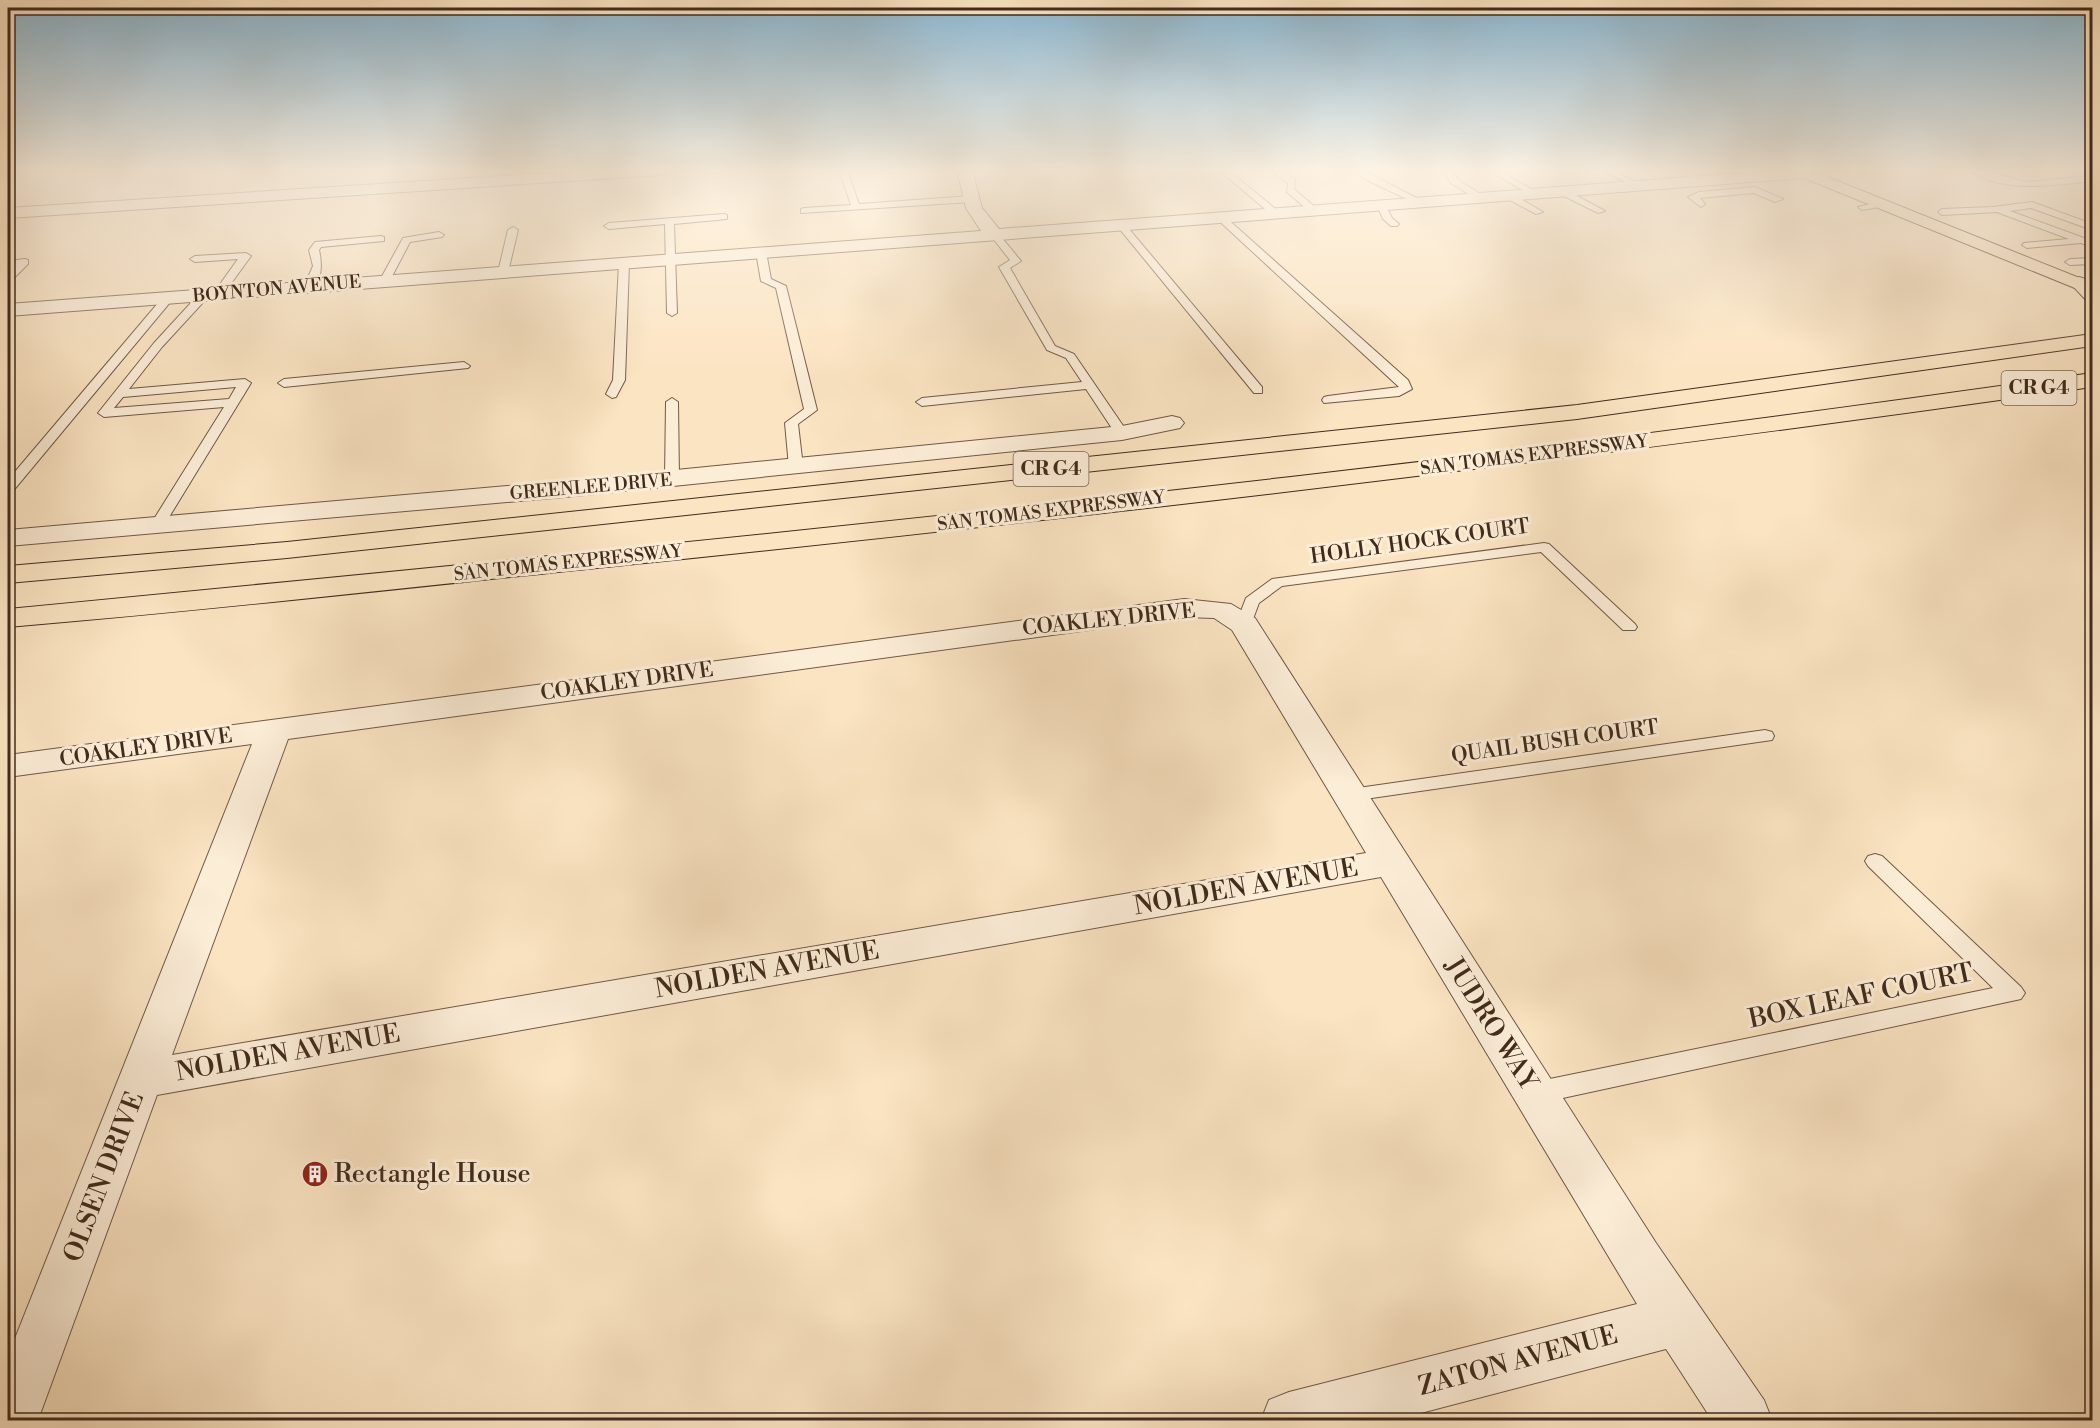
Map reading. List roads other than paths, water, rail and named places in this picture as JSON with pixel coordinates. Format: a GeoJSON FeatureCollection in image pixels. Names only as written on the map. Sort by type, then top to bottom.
{"type":"FeatureCollection","features":[{"type":"Feature","properties":{"kind":"main road"},"geometry":{"type":"LineString","coordinates":[[1966,237],[2089,284]]}},
{"type":"Feature","properties":{"kind":"main road"},"geometry":{"type":"LineString","coordinates":[[2005,237],[2070,262],[2089,284]]}},
{"type":"Feature","properties":{"kind":"main road"},"geometry":{"type":"LineString","coordinates":[[1880,369],[1950,347],[2092,323]]}},
{"type":"Feature","properties":{"kind":"main road","name":"SAN TOMAS EXPRESSWAY"},"geometry":{"type":"LineString","coordinates":[[8,575],[287,550],[781,499],[1577,412],[2092,340]]}},
{"type":"Feature","properties":{"kind":"main road","name":"SAN TOMAS EXPRESSWAY"},"geometry":{"type":"LineString","coordinates":[[8,618],[824,538],[1626,445],[2092,380]]}},
{"type":"Feature","properties":{"kind":"main road"},"geometry":{"type":"LineString","coordinates":[[1986,396],[2055,398],[2092,394]]}},
{"type":"Feature","properties":{"kind":"street","name":"BOYNTON AVENUE"},"geometry":{"type":"LineString","coordinates":[[8,310],[960,237]]}},
{"type":"Feature","properties":{"kind":"street"},"geometry":{"type":"LineString","coordinates":[[8,329],[30,309]]}},
{"type":"Feature","properties":{"kind":"street","name":"GREENLEE DRIVE"},"geometry":{"type":"LineString","coordinates":[[8,538],[156,527],[796,467],[1122,434],[1172,423]]}},
{"type":"Feature","properties":{"kind":"street","name":"COAKLEY DRIVE"},"geometry":{"type":"LineString","coordinates":[[8,766],[1184,608],[1221,610],[1244,624]]}},
{"type":"Feature","properties":{"kind":"street","name":"JUDRO WAY"},"geometry":{"type":"LineString","coordinates":[[1244,624],[1534,1093],[1677,1320],[1744,1420]]}},
{"type":"Feature","properties":{"kind":"street","name":"OLSEN DRIVE"},"geometry":{"type":"LineString","coordinates":[[10,1420],[274,731]]}},
{"type":"Feature","properties":{"kind":"street","name":"NOLDEN AVENUE"},"geometry":{"type":"LineString","coordinates":[[142,1079],[1391,862]]}},
{"type":"Feature","properties":{"kind":"street","name":"ZATON AVENUE"},"geometry":{"type":"LineString","coordinates":[[1289,1420],[1677,1320]]}},
{"type":"Feature","properties":{"kind":"lane"},"geometry":{"type":"LineString","coordinates":[[385,280],[406,240],[428,237]]}},
{"type":"Feature","properties":{"kind":"lane"},"geometry":{"type":"LineString","coordinates":[[503,272],[511,237]]}},
{"type":"Feature","properties":{"kind":"lane"},"geometry":{"type":"LineString","coordinates":[[669,237],[672,313]]}},
{"type":"Feature","properties":{"kind":"lane"},"geometry":{"type":"LineString","coordinates":[[996,237],[1016,261],[1004,267],[1051,348],[1070,356],[1122,434]]}},
{"type":"Feature","properties":{"kind":"lane"},"geometry":{"type":"LineString","coordinates":[[1131,237],[1258,390]]}},
{"type":"Feature","properties":{"kind":"lane"},"geometry":{"type":"LineString","coordinates":[[1242,237],[1404,383],[1406,388],[1400,392],[1328,400]]}},
{"type":"Feature","properties":{"kind":"lane"},"geometry":{"type":"LineString","coordinates":[[2075,237],[2090,242]]}},
{"type":"Feature","properties":{"kind":"lane"},"geometry":{"type":"LineString","coordinates":[[309,287],[318,266],[314,250],[318,244],[381,239]]}},
{"type":"Feature","properties":{"kind":"lane"},"geometry":{"type":"LineString","coordinates":[[2026,245],[2090,242]]}},
{"type":"Feature","properties":{"kind":"lane"},"geometry":{"type":"LineString","coordinates":[[761,252],[766,281],[781,286],[811,410],[791,423],[796,467]]}},
{"type":"Feature","properties":{"kind":"lane"},"geometry":{"type":"LineString","coordinates":[[195,259],[246,256],[211,295],[158,345],[104,413],[234,402]]}},
{"type":"Feature","properties":{"kind":"lane"},"geometry":{"type":"LineString","coordinates":[[2070,262],[2092,261]]}},
{"type":"Feature","properties":{"kind":"lane"},"geometry":{"type":"LineString","coordinates":[[8,264],[25,262],[8,278]]}},
{"type":"Feature","properties":{"kind":"lane"},"geometry":{"type":"LineString","coordinates":[[612,394],[620,380],[624,263]]}},
{"type":"Feature","properties":{"kind":"lane"},"geometry":{"type":"LineString","coordinates":[[8,488],[168,298]]}},
{"type":"Feature","properties":{"kind":"lane"},"geometry":{"type":"LineString","coordinates":[[284,383],[464,366]]}},
{"type":"Feature","properties":{"kind":"lane"},"geometry":{"type":"LineString","coordinates":[[119,394],[245,383],[156,527]]}},
{"type":"Feature","properties":{"kind":"lane"},"geometry":{"type":"LineString","coordinates":[[922,402],[1090,385]]}},
{"type":"Feature","properties":{"kind":"lane"},"geometry":{"type":"LineString","coordinates":[[672,402],[672,479]]}},
{"type":"Feature","properties":{"kind":"lane","name":"HOLLY HOCK COURT"},"geometry":{"type":"LineString","coordinates":[[1244,624],[1252,601],[1278,582],[1544,547],[1629,627]]}},
{"type":"Feature","properties":{"kind":"lane","name":"QUAIL BUSH COURT"},"geometry":{"type":"LineString","coordinates":[[1351,795],[1765,736]]}},
{"type":"Feature","properties":{"kind":"lane","name":"BOX LEAF COURT"},"geometry":{"type":"LineString","coordinates":[[1534,1093],[2013,993],[1875,861]]}},
{"type":"Feature","properties":{"kind":"place","name":"Rectangle House"},"geometry":{"type":"Point","coordinates":[315,1174]}}]}
